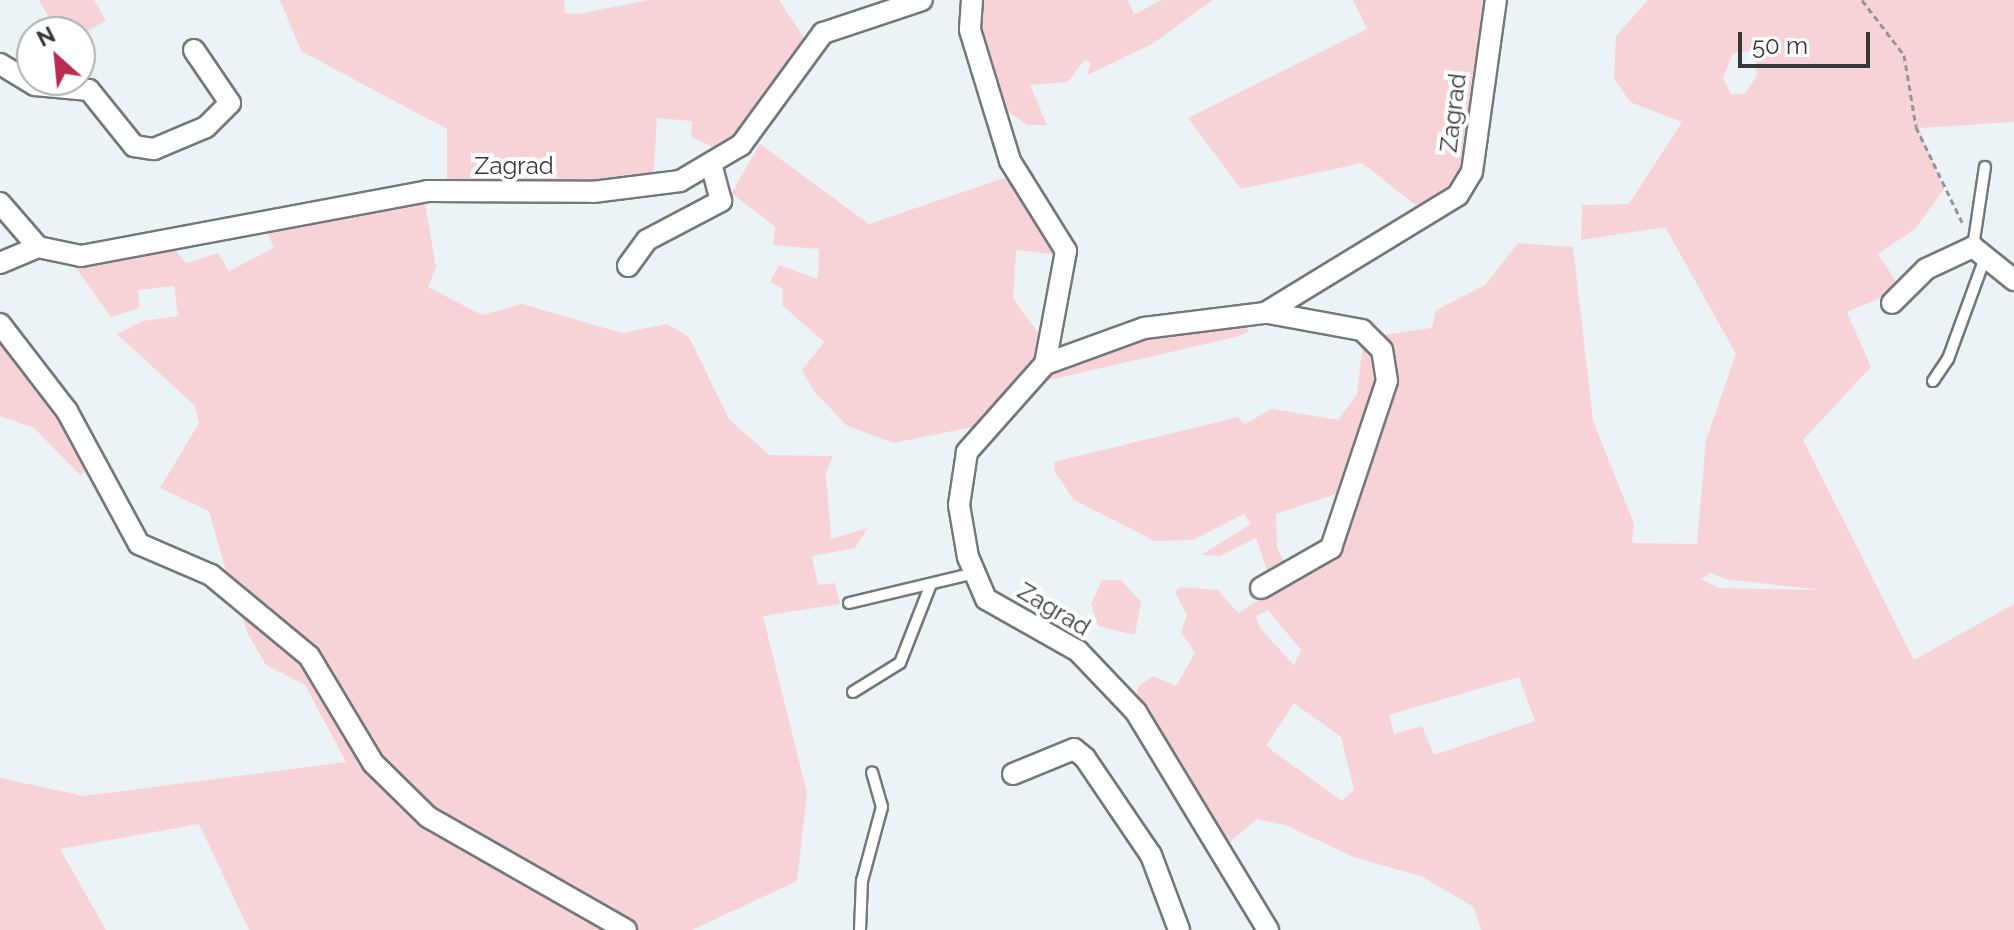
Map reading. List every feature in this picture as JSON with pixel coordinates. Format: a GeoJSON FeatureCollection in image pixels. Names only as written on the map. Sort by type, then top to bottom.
{"type":"FeatureCollection","features":[{"type":"Feature","properties":{"kind":"street","name":"Zagrad"},"geometry":{"type":"LineString","coordinates":[[38,247],[81,256],[427,191],[650,189],[712,168],[765,118],[800,56],[823,33],[922,0]]}},
{"type":"Feature","properties":{"kind":"street"},"geometry":{"type":"LineString","coordinates":[[972,0],[970,30],[1010,161],[1066,251],[1045,364]]}},
{"type":"Feature","properties":{"kind":"street","name":"Zagrad"},"geometry":{"type":"LineString","coordinates":[[1265,313],[1458,195],[1472,172],[1496,0]]}},
{"type":"Feature","properties":{"kind":"street"},"geometry":{"type":"LineString","coordinates":[[0,64],[35,85],[89,90],[134,146],[154,149],[206,127],[230,103],[194,50]]}},
{"type":"Feature","properties":{"kind":"street"},"geometry":{"type":"LineString","coordinates":[[628,266],[647,240],[721,201],[712,168]]}},
{"type":"Feature","properties":{"kind":"street"},"geometry":{"type":"LineString","coordinates":[[0,203],[38,247],[0,263]]}},
{"type":"Feature","properties":{"kind":"street"},"geometry":{"type":"LineString","coordinates":[[1892,303],[1926,269],[1979,251],[2014,280]]}},
{"type":"Feature","properties":{"kind":"street","name":"Zagrad"},"geometry":{"type":"LineString","coordinates":[[1261,588],[1331,548],[1387,381],[1382,350],[1362,330],[1265,313],[1144,328],[1045,364],[967,452],[959,505],[975,573],[986,599],[1078,651],[1136,712],[1268,930]]}},
{"type":"Feature","properties":{"kind":"street"},"geometry":{"type":"LineString","coordinates":[[0,324],[67,411],[139,544],[211,575],[309,656],[373,763],[428,817],[626,930]]}},
{"type":"Feature","properties":{"kind":"street"},"geometry":{"type":"LineString","coordinates":[[1013,774],[1074,749],[1085,758],[1151,855],[1179,930]]}},
{"type":"Feature","properties":{"kind":"lane"},"geometry":{"type":"LineString","coordinates":[[1933,381],[1948,359],[1979,251],[1985,167]]}},
{"type":"Feature","properties":{"kind":"lane"},"geometry":{"type":"LineString","coordinates":[[849,603],[975,573]]}},
{"type":"Feature","properties":{"kind":"lane"},"geometry":{"type":"LineString","coordinates":[[853,692],[900,663],[931,584]]}},
{"type":"Feature","properties":{"kind":"lane"},"geometry":{"type":"LineString","coordinates":[[860,930],[862,881],[882,807],[872,772]]}},
{"type":"Feature","properties":{"kind":"path"},"geometry":{"type":"LineString","coordinates":[[1862,0],[1904,55],[1916,127],[1979,251]]}},
{"type":"Feature","properties":{"kind":"shaded area"},"geometry":{"type":"Polygon","coordinates":[[[39,0],[94,0],[106,21],[96,26],[96,16],[48,16],[39,0]]]}},
{"type":"Feature","properties":{"kind":"shaded area"},"geometry":{"type":"Polygon","coordinates":[[[280,0],[564,0],[565,13],[578,14],[649,0],[779,0],[804,38],[743,129],[720,150],[691,137],[692,121],[657,118],[653,182],[447,183],[447,129],[301,51],[280,0]]]}},
{"type":"Feature","properties":{"kind":"shaded area"},"geometry":{"type":"Polygon","coordinates":[[[979,0],[1128,0],[1134,15],[1161,0],[1213,0],[1152,44],[1087,75],[1091,63],[1084,60],[1068,82],[1030,85],[1047,125],[1027,125],[1001,106],[977,21],[979,0]]]}},
{"type":"Feature","properties":{"kind":"shaded area"},"geometry":{"type":"Polygon","coordinates":[[[1353,0],[1492,0],[1473,148],[1458,188],[1422,210],[1362,163],[1241,189],[1188,118],[1367,29],[1353,0]]]}},
{"type":"Feature","properties":{"kind":"shaded area"},"geometry":{"type":"Polygon","coordinates":[[[1648,0],[2014,0],[2014,122],[1919,128],[1944,189],[1915,229],[1878,254],[1901,289],[1847,312],[1871,367],[1803,440],[1914,660],[2014,604],[2014,930],[1481,930],[1474,907],[1421,876],[1356,858],[1285,825],[1257,819],[1226,845],[1134,703],[1139,685],[1154,676],[1176,686],[1195,653],[1181,632],[1187,615],[1175,592],[1180,587],[1218,590],[1238,613],[1314,567],[1380,424],[1377,336],[1432,328],[1436,310],[1485,285],[1518,243],[1573,247],[1593,421],[1634,524],[1632,543],[1697,544],[1706,440],[1736,354],[1665,227],[1581,240],[1582,205],[1629,204],[1682,122],[1630,102],[1614,78],[1616,36],[1648,0]],[[1754,51],[1733,53],[1723,78],[1731,94],[1745,94],[1757,75],[1754,51]],[[1710,573],[1701,579],[1719,588],[1822,590],[1725,579],[1710,573]],[[1268,610],[1256,616],[1260,628],[1294,665],[1301,650],[1268,610]],[[1519,677],[1389,715],[1394,734],[1422,726],[1434,755],[1535,721],[1519,677]],[[1294,703],[1266,746],[1342,801],[1354,790],[1341,737],[1294,703]]]}},
{"type":"Feature","properties":{"kind":"shaded area"},"geometry":{"type":"Polygon","coordinates":[[[760,144],[869,224],[1010,176],[1060,255],[1016,250],[1013,298],[1042,338],[1036,368],[977,426],[893,443],[846,425],[814,391],[802,370],[824,342],[782,305],[783,289],[770,282],[779,265],[818,279],[819,249],[773,245],[775,227],[734,195],[727,201],[760,144]]]}},
{"type":"Feature","properties":{"kind":"shaded area"},"geometry":{"type":"Polygon","coordinates":[[[424,197],[436,267],[428,287],[482,315],[522,304],[622,333],[667,324],[689,337],[729,419],[769,455],[833,456],[826,473],[831,539],[868,528],[855,548],[812,556],[818,585],[835,583],[840,604],[763,616],[807,793],[797,881],[692,930],[249,930],[199,824],[60,849],[106,930],[0,930],[0,778],[84,796],[346,762],[305,685],[266,665],[248,634],[238,606],[249,589],[226,571],[209,511],[160,488],[199,423],[195,406],[117,334],[143,321],[178,316],[174,286],[138,290],[140,308],[111,317],[73,264],[175,250],[186,263],[218,253],[229,271],[274,248],[265,227],[424,197]]]}},
{"type":"Feature","properties":{"kind":"shaded area"},"geometry":{"type":"Polygon","coordinates":[[[1245,326],[1249,332],[1236,337],[1036,383],[1055,363],[1172,328],[1245,326]]]}},
{"type":"Feature","properties":{"kind":"shaded area"},"geometry":{"type":"Polygon","coordinates":[[[0,327],[92,467],[80,475],[34,428],[0,416],[0,327]]]}},
{"type":"Feature","properties":{"kind":"shaded area"},"geometry":{"type":"Polygon","coordinates":[[[1364,336],[1383,365],[1339,493],[1276,514],[1277,548],[1288,569],[1270,579],[1256,538],[1220,556],[1201,555],[1251,524],[1244,514],[1193,540],[1155,541],[1074,500],[1055,472],[1054,462],[1238,417],[1244,424],[1272,409],[1338,420],[1357,394],[1364,336]]]}},
{"type":"Feature","properties":{"kind":"shaded area"},"geometry":{"type":"Polygon","coordinates":[[[1102,580],[1121,580],[1141,602],[1135,635],[1098,626],[1091,604],[1102,580]]]}}]}
